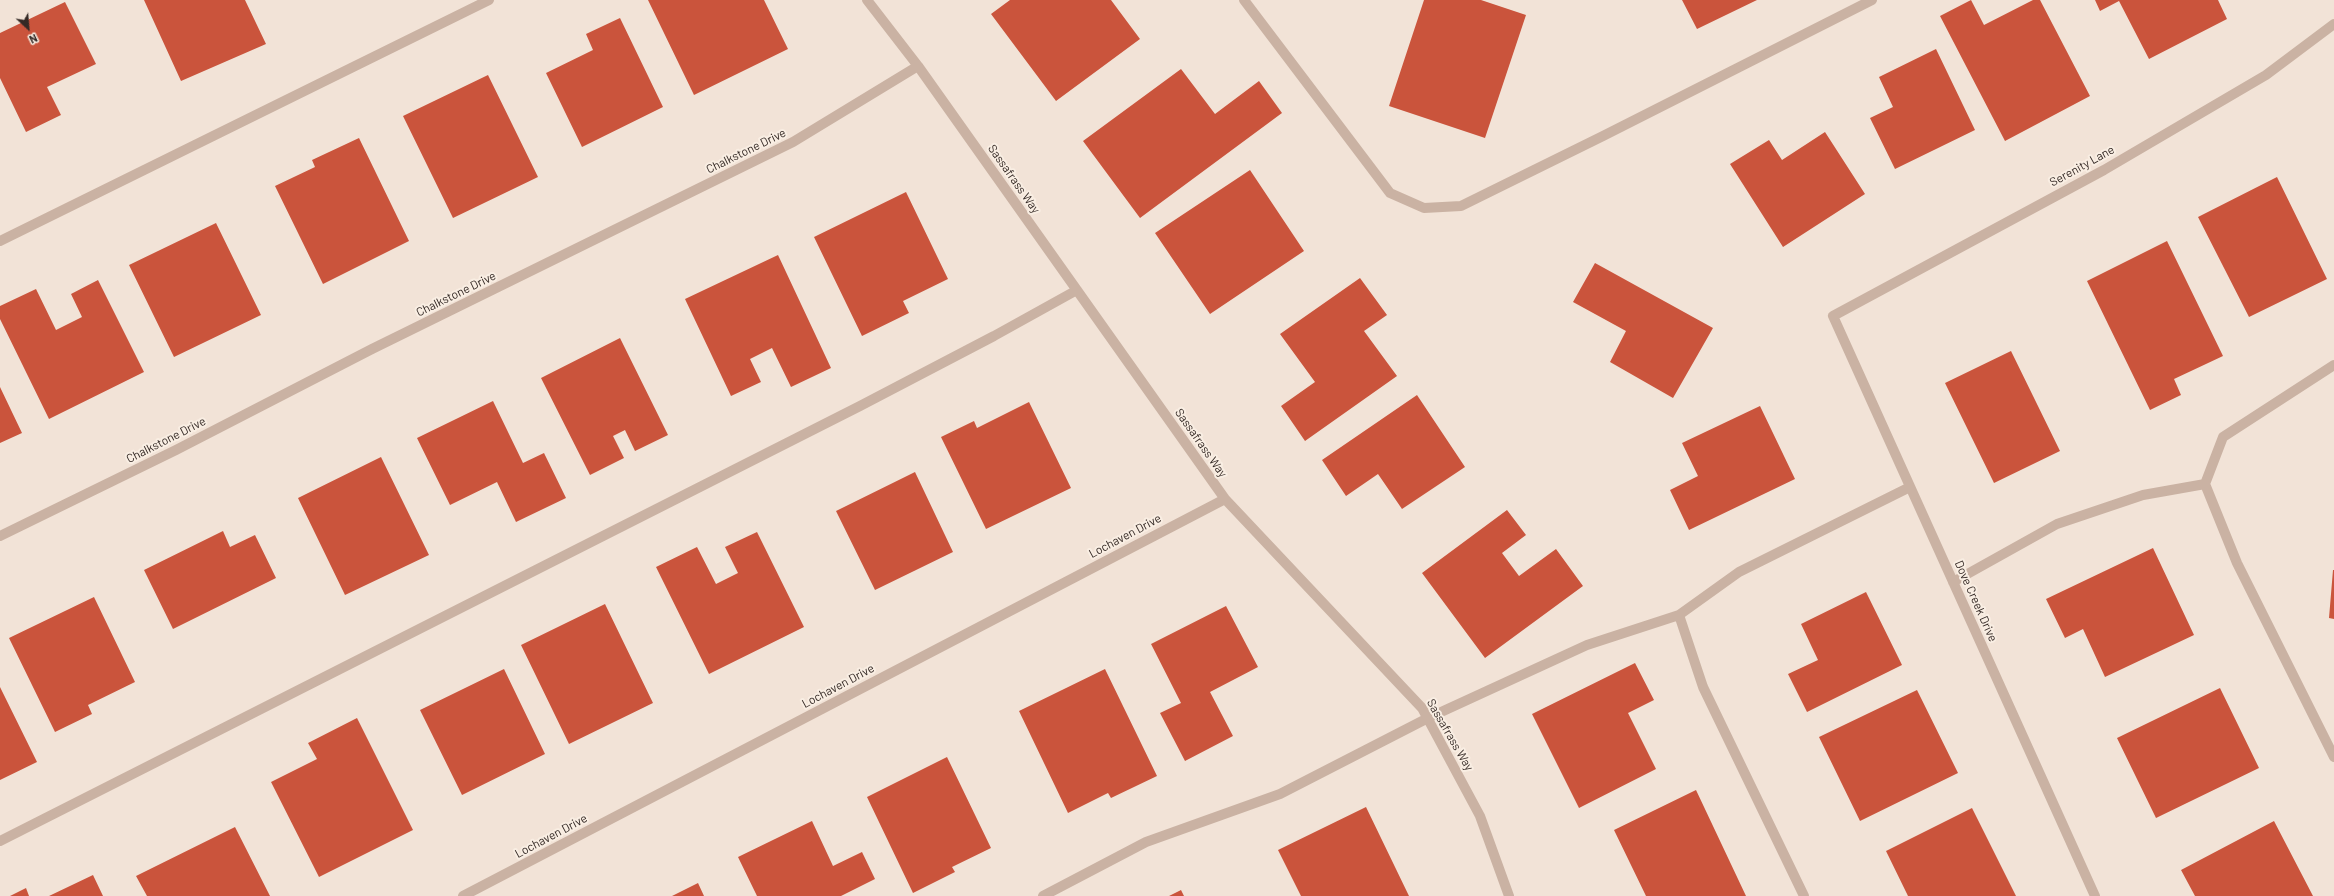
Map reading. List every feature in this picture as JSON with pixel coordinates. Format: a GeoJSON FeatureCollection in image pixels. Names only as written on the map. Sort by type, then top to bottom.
{"type":"FeatureCollection","features":[{"type":"Feature","properties":{"kind":"street"},"geometry":{"type":"LineString","coordinates":[[0,241],[489,0]]}},
{"type":"Feature","properties":{"kind":"street","name":"Sassafrass Way"},"geometry":{"type":"LineString","coordinates":[[867,0],[918,66],[1225,499],[1422,708],[1480,816],[1509,896]]}},
{"type":"Feature","properties":{"kind":"street"},"geometry":{"type":"LineString","coordinates":[[1244,0],[1390,193],[1424,208],[1461,206],[1872,0]]}},
{"type":"Feature","properties":{"kind":"street","name":"Serenity Lane"},"geometry":{"type":"LineString","coordinates":[[1833,316],[2124,158],[2266,76],[2334,24]]}},
{"type":"Feature","properties":{"kind":"street","name":"Chalkstone Drive"},"geometry":{"type":"LineString","coordinates":[[0,536],[176,450],[379,346],[794,142],[918,66]]}},
{"type":"Feature","properties":{"kind":"street"},"geometry":{"type":"LineString","coordinates":[[0,840],[846,413],[994,336],[1077,290]]}},
{"type":"Feature","properties":{"kind":"street","name":"Dove Creek Drive"},"geometry":{"type":"LineString","coordinates":[[1833,316],[2095,896]]}},
{"type":"Feature","properties":{"kind":"street"},"geometry":{"type":"LineString","coordinates":[[2334,365],[2223,437],[2205,484],[2237,563],[2334,757]]}},
{"type":"Feature","properties":{"kind":"street"},"geometry":{"type":"LineString","coordinates":[[1953,582],[2057,524],[2143,495],[2205,484]]}},
{"type":"Feature","properties":{"kind":"street"},"geometry":{"type":"LineString","coordinates":[[1043,896],[1146,842],[1280,794],[1428,718],[1586,645],[1679,615],[1739,572],[1910,487]]}},
{"type":"Feature","properties":{"kind":"street","name":"Lochaven Drive"},"geometry":{"type":"LineString","coordinates":[[463,896],[1225,499]]}},
{"type":"Feature","properties":{"kind":"street"},"geometry":{"type":"LineString","coordinates":[[1679,615],[1703,688],[1804,896]]}},
{"type":"Feature","properties":{"kind":"building"},"geometry":{"type":"Polygon","coordinates":[[[144,0],[245,0],[266,44],[181,81],[144,0]]]}},
{"type":"Feature","properties":{"kind":"building"},"geometry":{"type":"Polygon","coordinates":[[[648,0],[764,0],[788,49],[694,95],[648,0]]]}},
{"type":"Feature","properties":{"kind":"building"},"geometry":{"type":"Polygon","coordinates":[[[1010,0],[1111,0],[1140,39],[1056,101],[991,14],[1010,0]]]}},
{"type":"Feature","properties":{"kind":"building"},"geometry":{"type":"Polygon","coordinates":[[[1424,0],[1481,0],[1526,15],[1485,138],[1389,106],[1424,0]]]}},
{"type":"Feature","properties":{"kind":"building"},"geometry":{"type":"Polygon","coordinates":[[[1682,0],[1757,0],[1697,29],[1682,0]]]}},
{"type":"Feature","properties":{"kind":"building"},"geometry":{"type":"Polygon","coordinates":[[[1971,0],[1984,25],[2033,0],[2040,0],[2090,96],[2005,141],[1940,16],[1971,0]]]}},
{"type":"Feature","properties":{"kind":"building"},"geometry":{"type":"Polygon","coordinates":[[[2095,0],[2218,0],[2227,19],[2149,59],[2119,1],[2100,11],[2095,0]]]}},
{"type":"Feature","properties":{"kind":"building"},"geometry":{"type":"Polygon","coordinates":[[[65,2],[96,64],[47,87],[61,115],[26,132],[0,78],[0,33],[65,2]]]}},
{"type":"Feature","properties":{"kind":"building"},"geometry":{"type":"Polygon","coordinates":[[[620,18],[663,107],[582,147],[546,73],[593,50],[586,34],[620,18]]]}},
{"type":"Feature","properties":{"kind":"building"},"geometry":{"type":"Polygon","coordinates":[[[1936,49],[1975,130],[1895,169],[1870,118],[1893,107],[1879,77],[1936,49]]]}},
{"type":"Feature","properties":{"kind":"building"},"geometry":{"type":"Polygon","coordinates":[[[1181,69],[1215,114],[1259,81],[1282,113],[1140,218],[1083,141],[1181,69]]]}},
{"type":"Feature","properties":{"kind":"building"},"geometry":{"type":"Polygon","coordinates":[[[488,75],[538,177],[453,218],[403,116],[488,75]]]}},
{"type":"Feature","properties":{"kind":"building"},"geometry":{"type":"Polygon","coordinates":[[[1825,132],[1865,194],[1783,247],[1730,164],[1769,140],[1782,160],[1825,132]]]}},
{"type":"Feature","properties":{"kind":"building"},"geometry":{"type":"Polygon","coordinates":[[[359,138],[409,241],[323,284],[275,186],[315,167],[312,160],[359,138]]]}},
{"type":"Feature","properties":{"kind":"building"},"geometry":{"type":"Polygon","coordinates":[[[1250,170],[1304,251],[1210,314],[1155,233],[1250,170]]]}},
{"type":"Feature","properties":{"kind":"building"},"geometry":{"type":"Polygon","coordinates":[[[2277,177],[2327,279],[2249,317],[2198,217],[2277,177]]]}},
{"type":"Feature","properties":{"kind":"building"},"geometry":{"type":"Polygon","coordinates":[[[906,192],[948,279],[903,301],[909,313],[862,336],[814,237],[906,192]]]}},
{"type":"Feature","properties":{"kind":"building"},"geometry":{"type":"Polygon","coordinates":[[[216,223],[261,315],[174,357],[129,265],[216,223]]]}},
{"type":"Feature","properties":{"kind":"building"},"geometry":{"type":"Polygon","coordinates":[[[2167,241],[2223,356],[2174,379],[2181,395],[2150,410],[2087,281],[2167,241]]]}},
{"type":"Feature","properties":{"kind":"building"},"geometry":{"type":"Polygon","coordinates":[[[778,255],[831,368],[791,387],[772,348],[750,359],[761,382],[731,396],[685,299],[778,255]]]}},
{"type":"Feature","properties":{"kind":"building"},"geometry":{"type":"Polygon","coordinates":[[[1595,263],[1713,328],[1673,398],[1610,362],[1626,331],[1573,302],[1595,263]]]}},
{"type":"Feature","properties":{"kind":"building"},"geometry":{"type":"Polygon","coordinates":[[[1360,278],[1387,315],[1364,331],[1397,376],[1305,441],[1281,406],[1315,382],[1280,334],[1360,278]]]}},
{"type":"Feature","properties":{"kind":"building"},"geometry":{"type":"Polygon","coordinates":[[[98,280],[144,372],[49,419],[0,319],[0,306],[36,289],[56,330],[82,317],[71,294],[98,280]]]}},
{"type":"Feature","properties":{"kind":"building"},"geometry":{"type":"Polygon","coordinates":[[[620,338],[668,435],[635,451],[625,430],[613,436],[624,458],[590,475],[541,378],[620,338]]]}},
{"type":"Feature","properties":{"kind":"building"},"geometry":{"type":"Polygon","coordinates":[[[2011,351],[2060,451],[1994,483],[1945,383],[2011,351]]]}},
{"type":"Feature","properties":{"kind":"building"},"geometry":{"type":"Polygon","coordinates":[[[0,387],[22,433],[0,443],[0,387]]]}},
{"type":"Feature","properties":{"kind":"building"},"geometry":{"type":"Polygon","coordinates":[[[1417,395],[1465,467],[1402,509],[1378,474],[1346,496],[1322,460],[1417,395]]]}},
{"type":"Feature","properties":{"kind":"building"},"geometry":{"type":"Polygon","coordinates":[[[493,401],[523,463],[544,453],[566,498],[516,522],[497,482],[450,505],[417,438],[493,401]]]}},
{"type":"Feature","properties":{"kind":"building"},"geometry":{"type":"Polygon","coordinates":[[[1029,402],[1071,488],[986,529],[941,437],[974,421],[977,428],[1029,402]]]}},
{"type":"Feature","properties":{"kind":"building"},"geometry":{"type":"Polygon","coordinates":[[[1760,406],[1795,479],[1689,530],[1670,490],[1698,476],[1682,443],[1760,406]]]}},
{"type":"Feature","properties":{"kind":"building"},"geometry":{"type":"Polygon","coordinates":[[[381,457],[429,555],[345,595],[298,498],[381,457]]]}},
{"type":"Feature","properties":{"kind":"building"},"geometry":{"type":"Polygon","coordinates":[[[915,472],[953,552],[875,590],[836,511],[915,472]]]}},
{"type":"Feature","properties":{"kind":"building"},"geometry":{"type":"Polygon","coordinates":[[[1507,510],[1526,535],[1502,553],[1519,576],[1556,549],[1583,586],[1485,658],[1422,573],[1507,510]]]}},
{"type":"Feature","properties":{"kind":"building"},"geometry":{"type":"Polygon","coordinates":[[[223,531],[230,547],[255,535],[276,578],[173,629],[144,570],[223,531]]]}},
{"type":"Feature","properties":{"kind":"building"},"geometry":{"type":"Polygon","coordinates":[[[757,532],[804,627],[709,674],[656,567],[697,547],[716,584],[738,573],[725,547],[757,532]]]}},
{"type":"Feature","properties":{"kind":"building"},"geometry":{"type":"Polygon","coordinates":[[[2153,548],[2194,635],[2105,677],[2083,629],[2065,638],[2046,599],[2153,548]]]}},
{"type":"Feature","properties":{"kind":"building"},"geometry":{"type":"Polygon","coordinates":[[[2334,570],[2334,619],[2329,618],[2334,570]]]}},
{"type":"Feature","properties":{"kind":"building"},"geometry":{"type":"Polygon","coordinates":[[[1866,592],[1902,665],[1807,712],[1788,674],[1818,660],[1801,624],[1866,592]]]}},
{"type":"Feature","properties":{"kind":"building"},"geometry":{"type":"Polygon","coordinates":[[[94,597],[135,682],[88,705],[92,714],[55,732],[9,638],[94,597]]]}},
{"type":"Feature","properties":{"kind":"building"},"geometry":{"type":"Polygon","coordinates":[[[605,604],[653,703],[569,744],[521,645],[605,604]]]}},
{"type":"Feature","properties":{"kind":"building"},"geometry":{"type":"Polygon","coordinates":[[[1226,606],[1258,667],[1210,692],[1233,736],[1185,761],[1160,713],[1181,703],[1151,644],[1226,606]]]}},
{"type":"Feature","properties":{"kind":"building"},"geometry":{"type":"Polygon","coordinates":[[[1635,663],[1654,700],[1628,713],[1656,769],[1579,808],[1532,714],[1635,663]]]}},
{"type":"Feature","properties":{"kind":"building"},"geometry":{"type":"Polygon","coordinates":[[[504,669],[545,754],[462,795],[420,710],[504,669]]]}},
{"type":"Feature","properties":{"kind":"building"},"geometry":{"type":"Polygon","coordinates":[[[1105,669],[1157,776],[1111,798],[1108,793],[1068,813],[1019,711],[1105,669]]]}},
{"type":"Feature","properties":{"kind":"building"},"geometry":{"type":"Polygon","coordinates":[[[0,687],[37,762],[0,780],[0,687]]]}},
{"type":"Feature","properties":{"kind":"building"},"geometry":{"type":"Polygon","coordinates":[[[2220,688],[2259,768],[2156,818],[2117,738],[2220,688]]]}},
{"type":"Feature","properties":{"kind":"building"},"geometry":{"type":"Polygon","coordinates":[[[1917,690],[1958,773],[1860,821],[1819,737],[1917,690]]]}},
{"type":"Feature","properties":{"kind":"building"},"geometry":{"type":"Polygon","coordinates":[[[357,718],[413,830],[319,877],[271,782],[317,759],[308,743],[357,718]]]}},
{"type":"Feature","properties":{"kind":"building"},"geometry":{"type":"Polygon","coordinates":[[[947,757],[991,848],[952,867],[955,872],[913,893],[867,797],[947,757]]]}},
{"type":"Feature","properties":{"kind":"building"},"geometry":{"type":"Polygon","coordinates":[[[1696,790],[1746,896],[1646,896],[1614,830],[1696,790]]]}},
{"type":"Feature","properties":{"kind":"building"},"geometry":{"type":"Polygon","coordinates":[[[1366,807],[1409,896],[1301,896],[1278,850],[1366,807]]]}},
{"type":"Feature","properties":{"kind":"building"},"geometry":{"type":"Polygon","coordinates":[[[1972,808],[2016,896],[1908,896],[1886,851],[1972,808]]]}},
{"type":"Feature","properties":{"kind":"building"},"geometry":{"type":"Polygon","coordinates":[[[812,821],[833,866],[862,852],[875,879],[841,896],[757,896],[738,857],[812,821]]]}},
{"type":"Feature","properties":{"kind":"building"},"geometry":{"type":"Polygon","coordinates":[[[2274,821],[2313,896],[2195,896],[2181,870],[2274,821]]]}},
{"type":"Feature","properties":{"kind":"building"},"geometry":{"type":"Polygon","coordinates":[[[235,827],[270,896],[147,896],[136,876],[235,827]]]}},
{"type":"Feature","properties":{"kind":"building"},"geometry":{"type":"Polygon","coordinates":[[[93,875],[103,896],[49,896],[93,875]]]}},
{"type":"Feature","properties":{"kind":"building"},"geometry":{"type":"Polygon","coordinates":[[[698,883],[704,896],[672,896],[698,883]]]}},
{"type":"Feature","properties":{"kind":"building"},"geometry":{"type":"Polygon","coordinates":[[[26,888],[29,896],[10,896],[26,888]]]}},
{"type":"Feature","properties":{"kind":"building"},"geometry":{"type":"Polygon","coordinates":[[[1181,890],[1184,896],[1169,896],[1181,890]]]}}]}
